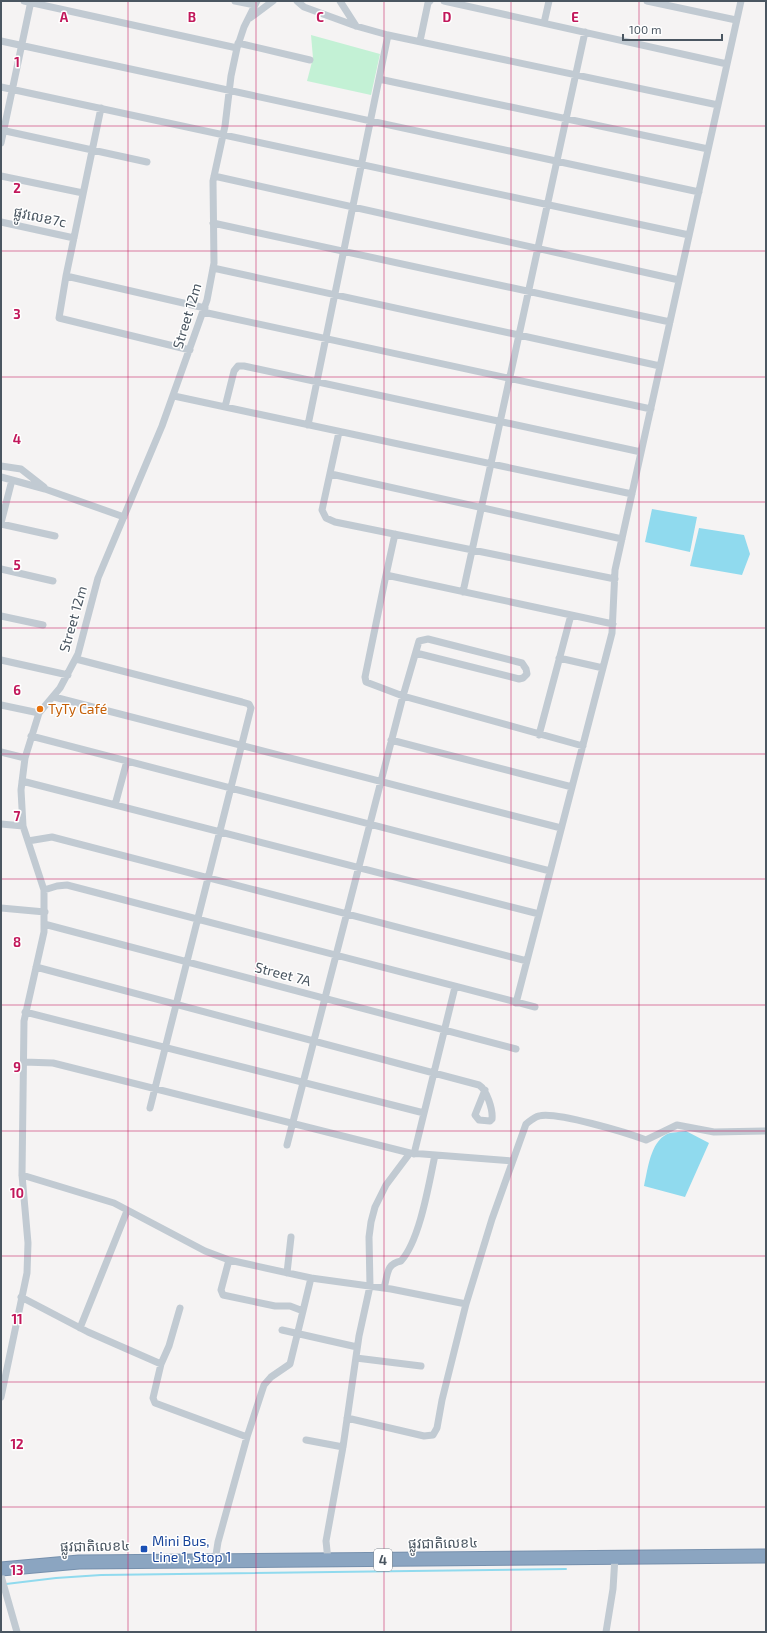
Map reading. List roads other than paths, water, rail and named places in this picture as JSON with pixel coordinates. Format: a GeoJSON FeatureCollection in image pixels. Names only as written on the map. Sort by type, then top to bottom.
{"type":"FeatureCollection","features":[{"type":"Feature","properties":{"kind":"highway","name":"ផ្លូវជាតិលេខ៤"},"geometry":{"type":"LineString","coordinates":[[2,1579],[79,1562],[215,1558],[328,1560],[766,1556]]}},
{"type":"Feature","properties":{"kind":"street"},"geometry":{"type":"LineString","coordinates":[[235,1],[256,3]]}},
{"type":"Feature","properties":{"kind":"street"},"geometry":{"type":"LineString","coordinates":[[248,19],[272,1]]}},
{"type":"Feature","properties":{"kind":"street"},"geometry":{"type":"LineString","coordinates":[[297,1],[304,7],[356,26],[388,35],[718,105]]}},
{"type":"Feature","properties":{"kind":"street"},"geometry":{"type":"LineString","coordinates":[[340,1],[356,26]]}},
{"type":"Feature","properties":{"kind":"street"},"geometry":{"type":"LineString","coordinates":[[420,42],[428,3],[430,1]]}},
{"type":"Feature","properties":{"kind":"street"},"geometry":{"type":"LineString","coordinates":[[444,1],[727,64]]}},
{"type":"Feature","properties":{"kind":"street"},"geometry":{"type":"LineString","coordinates":[[544,23],[549,1]]}},
{"type":"Feature","properties":{"kind":"street"},"geometry":{"type":"LineString","coordinates":[[647,1],[736,20]]}},
{"type":"Feature","properties":{"kind":"street"},"geometry":{"type":"LineString","coordinates":[[516,1003],[612,632],[615,579],[622,539],[741,1]]}},
{"type":"Feature","properties":{"kind":"street"},"geometry":{"type":"LineString","coordinates":[[1,143],[2,130],[22,46],[29,2],[310,60]]}},
{"type":"Feature","properties":{"kind":"street","name":"Street 12m"},"geometry":{"type":"LineString","coordinates":[[1,1398],[21,1298],[28,1273],[28,1243],[22,1175],[24,1021],[36,967],[45,912],[44,890],[23,826],[22,781],[25,758],[39,713],[54,697],[76,659],[82,643],[98,578],[174,396],[204,310],[212,282],[214,176],[223,135],[237,46],[256,3]]}},
{"type":"Feature","properties":{"kind":"street"},"geometry":{"type":"LineString","coordinates":[[463,592],[585,32]]}},
{"type":"Feature","properties":{"kind":"street"},"geometry":{"type":"LineString","coordinates":[[308,424],[388,35]]}},
{"type":"Feature","properties":{"kind":"street"},"geometry":{"type":"LineString","coordinates":[[1,41],[699,192]]}},
{"type":"Feature","properties":{"kind":"street"},"geometry":{"type":"LineString","coordinates":[[380,78],[708,149]]}},
{"type":"Feature","properties":{"kind":"street"},"geometry":{"type":"LineString","coordinates":[[1,87],[689,235]]}},
{"type":"Feature","properties":{"kind":"street"},"geometry":{"type":"LineString","coordinates":[[101,108],[66,276],[59,318],[190,350]]}},
{"type":"Feature","properties":{"kind":"street"},"geometry":{"type":"LineString","coordinates":[[2,130],[148,162]]}},
{"type":"Feature","properties":{"kind":"street"},"geometry":{"type":"LineString","coordinates":[[1,176],[83,193]]}},
{"type":"Feature","properties":{"kind":"street"},"geometry":{"type":"LineString","coordinates":[[214,176],[679,280]]}},
{"type":"Feature","properties":{"kind":"street","name":"ផ្លូវលេខ7c"},"geometry":{"type":"LineString","coordinates":[[1,222],[74,238]]}},
{"type":"Feature","properties":{"kind":"street"},"geometry":{"type":"LineString","coordinates":[[213,223],[670,322]]}},
{"type":"Feature","properties":{"kind":"street"},"geometry":{"type":"LineString","coordinates":[[213,268],[660,366]]}},
{"type":"Feature","properties":{"kind":"street"},"geometry":{"type":"LineString","coordinates":[[66,276],[326,338],[651,409]]}},
{"type":"Feature","properties":{"kind":"street"},"geometry":{"type":"LineString","coordinates":[[225,407],[234,371],[238,366],[317,381],[641,452]]}},
{"type":"Feature","properties":{"kind":"street"},"geometry":{"type":"LineString","coordinates":[[174,396],[632,494]]}},
{"type":"Feature","properties":{"kind":"street"},"geometry":{"type":"LineString","coordinates":[[339,432],[322,510],[326,518],[335,522],[615,579]]}},
{"type":"Feature","properties":{"kind":"street"},"geometry":{"type":"LineString","coordinates":[[1,466],[21,469],[45,489]]}},
{"type":"Feature","properties":{"kind":"street"},"geometry":{"type":"LineString","coordinates":[[331,474],[622,539]]}},
{"type":"Feature","properties":{"kind":"street"},"geometry":{"type":"LineString","coordinates":[[1,477],[45,489],[124,517]]}},
{"type":"Feature","properties":{"kind":"street"},"geometry":{"type":"LineString","coordinates":[[12,480],[1,523],[55,536]]}},
{"type":"Feature","properties":{"kind":"street"},"geometry":{"type":"LineString","coordinates":[[395,534],[365,677],[366,682],[403,696],[583,746]]}},
{"type":"Feature","properties":{"kind":"street"},"geometry":{"type":"LineString","coordinates":[[1,569],[53,581]]}},
{"type":"Feature","properties":{"kind":"street"},"geometry":{"type":"LineString","coordinates":[[386,575],[613,624]]}},
{"type":"Feature","properties":{"kind":"street"},"geometry":{"type":"LineString","coordinates":[[539,735],[570,615]]}},
{"type":"Feature","properties":{"kind":"street"},"geometry":{"type":"LineString","coordinates":[[1,616],[43,625]]}},
{"type":"Feature","properties":{"kind":"street"},"geometry":{"type":"LineString","coordinates":[[287,1145],[391,740],[403,696],[416,653],[420,641],[428,639],[443,641],[522,663],[527,674],[523,678],[519,678],[416,653]]}},
{"type":"Feature","properties":{"kind":"street"},"geometry":{"type":"LineString","coordinates":[[560,658],[603,668]]}},
{"type":"Feature","properties":{"kind":"street"},"geometry":{"type":"LineString","coordinates":[[76,659],[249,704],[251,708],[150,1108]]}},
{"type":"Feature","properties":{"kind":"street"},"geometry":{"type":"LineString","coordinates":[[1,660],[68,675]]}},
{"type":"Feature","properties":{"kind":"street"},"geometry":{"type":"LineString","coordinates":[[54,697],[561,828]]}},
{"type":"Feature","properties":{"kind":"street"},"geometry":{"type":"LineString","coordinates":[[1,705],[39,713]]}},
{"type":"Feature","properties":{"kind":"street"},"geometry":{"type":"LineString","coordinates":[[31,736],[550,871]]}},
{"type":"Feature","properties":{"kind":"street"},"geometry":{"type":"LineString","coordinates":[[391,740],[572,787]]}},
{"type":"Feature","properties":{"kind":"street"},"geometry":{"type":"LineString","coordinates":[[1,752],[25,758]]}},
{"type":"Feature","properties":{"kind":"street"},"geometry":{"type":"LineString","coordinates":[[115,805],[127,761]]}},
{"type":"Feature","properties":{"kind":"street"},"geometry":{"type":"LineString","coordinates":[[22,781],[539,914]]}},
{"type":"Feature","properties":{"kind":"street"},"geometry":{"type":"LineString","coordinates":[[1,824],[23,826]]}},
{"type":"Feature","properties":{"kind":"street"},"geometry":{"type":"LineString","coordinates":[[28,841],[52,837],[527,961]]}},
{"type":"Feature","properties":{"kind":"street"},"geometry":{"type":"LineString","coordinates":[[44,890],[67,885],[535,1007]]}},
{"type":"Feature","properties":{"kind":"street"},"geometry":{"type":"LineString","coordinates":[[1,908],[45,912]]}},
{"type":"Feature","properties":{"kind":"street","name":"Street 7A"},"geometry":{"type":"LineString","coordinates":[[44,924],[516,1049]]}},
{"type":"Feature","properties":{"kind":"street"},"geometry":{"type":"LineString","coordinates":[[36,967],[434,1072],[480,1085],[485,1090]]}},
{"type":"Feature","properties":{"kind":"street"},"geometry":{"type":"LineString","coordinates":[[328,1560],[326,1541],[343,1447],[357,1347],[370,1286],[369,1237],[375,1207],[386,1185],[412,1154],[424,1113],[455,987]]}},
{"type":"Feature","properties":{"kind":"street"},"geometry":{"type":"LineString","coordinates":[[25,1012],[424,1113]]}},
{"type":"Feature","properties":{"kind":"street"},"geometry":{"type":"LineString","coordinates":[[24,1062],[53,1062],[412,1154],[512,1161]]}},
{"type":"Feature","properties":{"kind":"street"},"geometry":{"type":"LineString","coordinates":[[347,1418],[424,1436],[433,1435],[437,1428],[442,1400],[466,1304],[512,1161],[526,1124],[540,1115],[558,1116],[617,1130],[646,1140],[677,1125],[714,1132],[766,1131]]}},
{"type":"Feature","properties":{"kind":"street"},"geometry":{"type":"LineString","coordinates":[[384,1288],[390,1266],[392,1263],[401,1261],[411,1246],[425,1202],[435,1155]]}},
{"type":"Feature","properties":{"kind":"street"},"geometry":{"type":"LineString","coordinates":[[22,1175],[114,1203],[205,1251],[229,1260],[311,1278],[384,1288],[466,1304]]}},
{"type":"Feature","properties":{"kind":"street"},"geometry":{"type":"LineString","coordinates":[[80,1328],[127,1211]]}},
{"type":"Feature","properties":{"kind":"street"},"geometry":{"type":"LineString","coordinates":[[287,1273],[291,1237]]}},
{"type":"Feature","properties":{"kind":"street"},"geometry":{"type":"LineString","coordinates":[[229,1260],[221,1290],[224,1295],[274,1306],[290,1306],[303,1311]]}},
{"type":"Feature","properties":{"kind":"street"},"geometry":{"type":"LineString","coordinates":[[215,1558],[247,1437],[264,1385],[271,1377],[290,1364],[311,1278]]}},
{"type":"Feature","properties":{"kind":"street"},"geometry":{"type":"LineString","coordinates":[[21,1298],[80,1328],[161,1364]]}},
{"type":"Feature","properties":{"kind":"street"},"geometry":{"type":"LineString","coordinates":[[180,1308],[169,1346],[161,1364],[153,1398],[155,1403],[247,1437]]}},
{"type":"Feature","properties":{"kind":"street"},"geometry":{"type":"LineString","coordinates":[[282,1330],[357,1347]]}},
{"type":"Feature","properties":{"kind":"street"},"geometry":{"type":"LineString","coordinates":[[356,1358],[421,1366]]}},
{"type":"Feature","properties":{"kind":"street"},"geometry":{"type":"LineString","coordinates":[[306,1440],[343,1447]]}},
{"type":"Feature","properties":{"kind":"street"},"geometry":{"type":"LineString","coordinates":[[606,1632],[613,1589],[615,1557]]}},
{"type":"Feature","properties":{"kind":"street"},"geometry":{"type":"LineString","coordinates":[[2,1579],[17,1632]]}},
{"type":"Feature","properties":{"kind":"water"},"geometry":{"type":"Polygon","coordinates":[[[652,509],[697,517],[690,552],[645,542],[652,509]]]}},
{"type":"Feature","properties":{"kind":"water"},"geometry":{"type":"Polygon","coordinates":[[[699,528],[744,535],[750,554],[742,575],[690,566],[699,528]]]}},
{"type":"Feature","properties":{"kind":"water"},"geometry":{"type":"Polygon","coordinates":[[[686,1131],[709,1143],[685,1197],[644,1186],[653,1150],[661,1138],[667,1134],[686,1131]]]}},
{"type":"Feature","properties":{"kind":"waterway"},"geometry":{"type":"LineString","coordinates":[[6,1584],[56,1578],[101,1575],[566,1569]]}},
{"type":"Feature","properties":{"kind":"place","name":"TyTy Café"},"geometry":{"type":"Point","coordinates":[40,709]}},
{"type":"Feature","properties":{"kind":"place","name":"Mini Bus, Line 1, Stop 1"},"geometry":{"type":"Point","coordinates":[144,1549]}}]}
